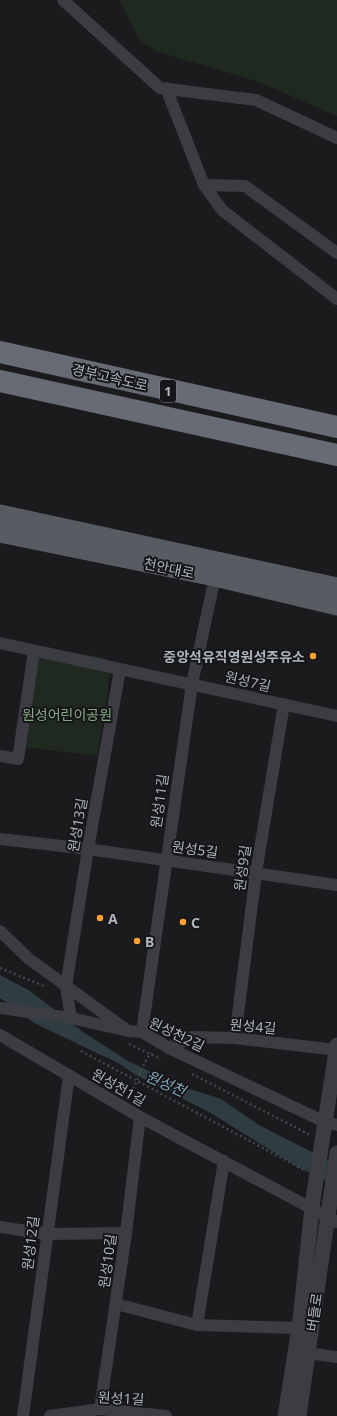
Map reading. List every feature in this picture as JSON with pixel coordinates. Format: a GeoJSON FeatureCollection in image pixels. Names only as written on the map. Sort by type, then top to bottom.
{"type":"FeatureCollection","features":[{"type":"Feature","properties":{"kind":"highway","name":"경부고속도로"},"geometry":{"type":"LineString","coordinates":[[0,352],[235,406],[337,427]]}},
{"type":"Feature","properties":{"kind":"highway","name":"경부고속도로"},"geometry":{"type":"LineString","coordinates":[[0,381],[337,455]]}},
{"type":"Feature","properties":{"kind":"main road","name":"천안대로"},"geometry":{"type":"LineString","coordinates":[[0,514],[337,587]]}},
{"type":"Feature","properties":{"kind":"main road","name":"천안대로"},"geometry":{"type":"LineString","coordinates":[[0,533],[215,577],[337,606]]}},
{"type":"Feature","properties":{"kind":"street"},"geometry":{"type":"LineString","coordinates":[[63,0],[160,88],[256,100],[337,138]]}},
{"type":"Feature","properties":{"kind":"street"},"geometry":{"type":"LineString","coordinates":[[166,88],[204,184],[222,210],[337,299]]}},
{"type":"Feature","properties":{"kind":"street"},"geometry":{"type":"LineString","coordinates":[[204,184],[245,186],[337,253]]}},
{"type":"Feature","properties":{"kind":"street","name":"원성11길"},"geometry":{"type":"LineString","coordinates":[[142,1032],[192,684],[215,577]]}},
{"type":"Feature","properties":{"kind":"street","name":"원성7길"},"geometry":{"type":"LineString","coordinates":[[0,643],[337,716]]}},
{"type":"Feature","properties":{"kind":"street"},"geometry":{"type":"LineString","coordinates":[[0,756],[18,758],[34,651]]}},
{"type":"Feature","properties":{"kind":"street","name":"원성13길"},"geometry":{"type":"LineString","coordinates":[[71,1018],[66,986],[88,849],[120,670]]}},
{"type":"Feature","properties":{"kind":"street","name":"원성9길"},"geometry":{"type":"LineString","coordinates":[[235,1038],[256,873],[284,704]]}},
{"type":"Feature","properties":{"kind":"street","name":"원성5길"},"geometry":{"type":"LineString","coordinates":[[0,839],[88,849],[337,885]]}},
{"type":"Feature","properties":{"kind":"street","name":"원성천2길"},"geometry":{"type":"LineString","coordinates":[[0,931],[29,959],[128,1031],[142,1032],[169,1048],[329,1125]]}},
{"type":"Feature","properties":{"kind":"street"},"geometry":{"type":"LineString","coordinates":[[0,1008],[71,1018],[128,1031]]}},
{"type":"Feature","properties":{"kind":"street","name":"원성천1길"},"geometry":{"type":"LineString","coordinates":[[0,1035],[140,1117],[224,1161],[313,1204],[331,1216]]}},
{"type":"Feature","properties":{"kind":"street","name":"원성4길"},"geometry":{"type":"LineString","coordinates":[[169,1048],[192,1037],[235,1038],[337,1048]]}},
{"type":"Feature","properties":{"kind":"street"},"geometry":{"type":"LineString","coordinates":[[329,1125],[337,1048]]}},
{"type":"Feature","properties":{"kind":"street","name":"원성12길"},"geometry":{"type":"LineString","coordinates":[[23,1416],[46,1234],[69,1075]]}},
{"type":"Feature","properties":{"kind":"street","name":"원성10길"},"geometry":{"type":"LineString","coordinates":[[100,1410],[126,1233],[140,1117]]}},
{"type":"Feature","properties":{"kind":"street","name":"버들로"},"geometry":{"type":"LineString","coordinates":[[285,1416],[299,1328],[313,1204],[329,1125]]}},
{"type":"Feature","properties":{"kind":"street","name":"버들로"},"geometry":{"type":"LineString","coordinates":[[299,1416],[331,1216],[337,1153]]}},
{"type":"Feature","properties":{"kind":"street"},"geometry":{"type":"LineString","coordinates":[[196,1326],[224,1161]]}},
{"type":"Feature","properties":{"kind":"street"},"geometry":{"type":"LineString","coordinates":[[0,1227],[46,1234],[126,1233]]}},
{"type":"Feature","properties":{"kind":"street","name":"버들로"},"geometry":{"type":"LineString","coordinates":[[116,1304],[196,1326],[299,1328]]}},
{"type":"Feature","properties":{"kind":"street"},"geometry":{"type":"LineString","coordinates":[[308,1353],[337,1357]]}},
{"type":"Feature","properties":{"kind":"street","name":"원성1길"},"geometry":{"type":"LineString","coordinates":[[50,1416],[100,1410],[166,1416]]}},
{"type":"Feature","properties":{"kind":"path"},"geometry":{"type":"LineString","coordinates":[[81,1051],[310,1174]]}},
{"type":"Feature","properties":{"kind":"path"},"geometry":{"type":"LineString","coordinates":[[124,1108],[147,1058],[152,1054]]}},
{"type":"Feature","properties":{"kind":"green space"},"geometry":{"type":"Polygon","coordinates":[[[119,0],[337,0],[337,116],[256,81],[158,52],[140,41],[119,0]]]}},
{"type":"Feature","properties":{"kind":"green space","name":"원성어린이공원"},"geometry":{"type":"Polygon","coordinates":[[[47,647],[105,658],[111,669],[97,756],[24,747],[40,652],[47,647]]]}},
{"type":"Feature","properties":{"kind":"water","name":"원성천"},"geometry":{"type":"Polygon","coordinates":[[[0,975],[30,991],[83,1032],[128,1061],[180,1086],[221,1099],[259,1125],[337,1165],[337,1186],[298,1167],[209,1112],[136,1075],[118,1063],[34,1023],[0,998],[0,975]]]}},
{"type":"Feature","properties":{"kind":"place","name":"중앙석유직영원성주유소"},"geometry":{"type":"Point","coordinates":[313,656]}},
{"type":"Feature","properties":{"kind":"place","name":"A"},"geometry":{"type":"Point","coordinates":[100,918]}},
{"type":"Feature","properties":{"kind":"place","name":"C"},"geometry":{"type":"Point","coordinates":[183,922]}},
{"type":"Feature","properties":{"kind":"place","name":"B"},"geometry":{"type":"Point","coordinates":[137,941]}}]}
